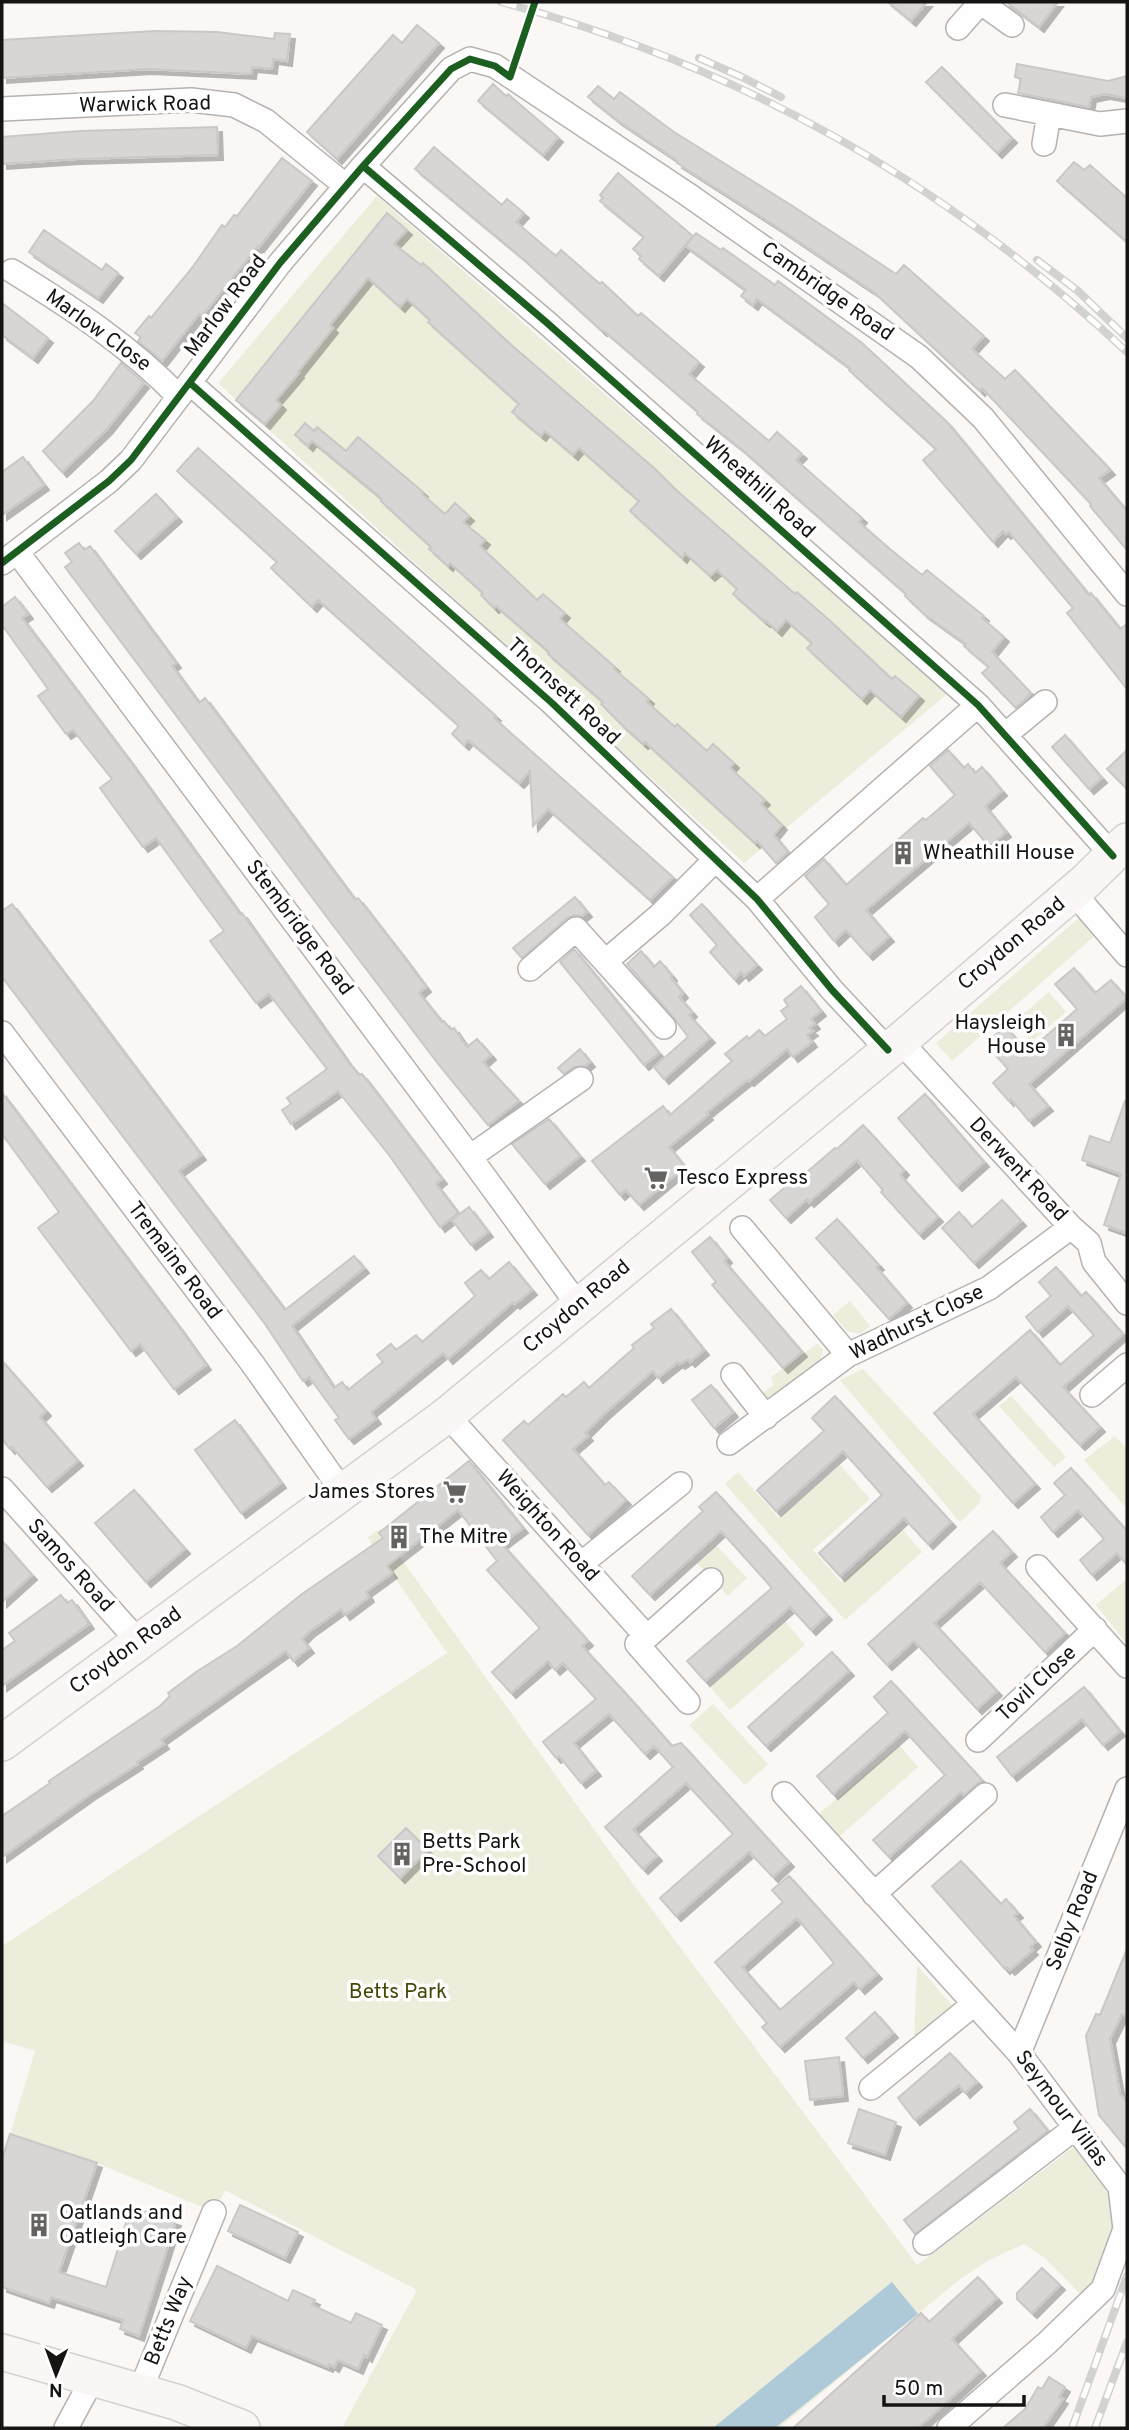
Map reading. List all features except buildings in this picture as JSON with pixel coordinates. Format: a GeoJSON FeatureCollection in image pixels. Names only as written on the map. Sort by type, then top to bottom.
{"type":"FeatureCollection","features":[{"type":"Feature","properties":{"kind":"main road","name":"Croydon Road"},"geometry":{"type":"LineString","coordinates":[[2,1743],[447,1415],[894,1045],[1120,849]]}},
{"type":"Feature","properties":{"kind":"main road"},"geometry":{"type":"LineString","coordinates":[[2,2352],[176,2402],[242,2428]]}},
{"type":"Feature","properties":{"kind":"street"},"geometry":{"type":"LineString","coordinates":[[958,28],[981,2],[1012,25]]}},
{"type":"Feature","properties":{"kind":"street","name":"Marlow Road"},"geometry":{"type":"LineString","coordinates":[[10,558],[109,481],[131,460],[280,263],[363,166],[452,69],[470,59]]}},
{"type":"Feature","properties":{"kind":"street","name":"Cambridge Road"},"geometry":{"type":"LineString","coordinates":[[470,59],[495,66],[687,194],[919,357],[983,418],[1127,594]]}},
{"type":"Feature","properties":{"kind":"street","name":"Warwick Road"},"geometry":{"type":"LineString","coordinates":[[2,109],[191,100],[234,105],[266,121],[346,186]]}},
{"type":"Feature","properties":{"kind":"street"},"geometry":{"type":"LineString","coordinates":[[1005,106],[1100,124],[1127,121]]}},
{"type":"Feature","properties":{"kind":"street"},"geometry":{"type":"LineString","coordinates":[[1044,144],[1049,114]]}},
{"type":"Feature","properties":{"kind":"street","name":"Wheathill Road"},"geometry":{"type":"LineString","coordinates":[[363,166],[546,322],[978,705],[1120,849]]}},
{"type":"Feature","properties":{"kind":"street","name":"Marlow Close"},"geometry":{"type":"LineString","coordinates":[[12,271],[75,310],[184,390]]}},
{"type":"Feature","properties":{"kind":"street","name":"Thornsett Road"},"geometry":{"type":"LineString","coordinates":[[184,390],[552,703],[757,899],[832,989],[894,1045]]}},
{"type":"Feature","properties":{"kind":"street","name":"Stembridge Road"},"geometry":{"type":"LineString","coordinates":[[10,558],[470,1157],[578,1306]]}},
{"type":"Feature","properties":{"kind":"street"},"geometry":{"type":"LineString","coordinates":[[1005,735],[1045,702]]}},
{"type":"Feature","properties":{"kind":"street"},"geometry":{"type":"LineString","coordinates":[[757,899],[978,705]]}},
{"type":"Feature","properties":{"kind":"street"},"geometry":{"type":"LineString","coordinates":[[606,961],[660,915],[715,861]]}},
{"type":"Feature","properties":{"kind":"street"},"geometry":{"type":"LineString","coordinates":[[1073,892],[1127,955]]}},
{"type":"Feature","properties":{"kind":"street"},"geometry":{"type":"LineString","coordinates":[[530,969],[576,929],[664,1027]]}},
{"type":"Feature","properties":{"kind":"street","name":"Tremaine Road"},"geometry":{"type":"LineString","coordinates":[[2,1033],[252,1363],[343,1492]]}},
{"type":"Feature","properties":{"kind":"street","name":"Derwent Road"},"geometry":{"type":"LineString","coordinates":[[894,1045],[1089,1243],[1094,1262],[1127,1303]]}},
{"type":"Feature","properties":{"kind":"street"},"geometry":{"type":"LineString","coordinates":[[470,1157],[581,1079]]}},
{"type":"Feature","properties":{"kind":"street","name":"Wadhurst Close"},"geometry":{"type":"LineString","coordinates":[[729,1443],[848,1356],[989,1289],[1071,1227]]}},
{"type":"Feature","properties":{"kind":"street"},"geometry":{"type":"LineString","coordinates":[[742,1228],[848,1356]]}},
{"type":"Feature","properties":{"kind":"street"},"geometry":{"type":"LineString","coordinates":[[1092,1395],[1127,1365]]}},
{"type":"Feature","properties":{"kind":"street"},"geometry":{"type":"LineString","coordinates":[[733,1376],[766,1417]]}},
{"type":"Feature","properties":{"kind":"street","name":"Weighton Road"},"geometry":{"type":"LineString","coordinates":[[447,1415],[647,1637]]}},
{"type":"Feature","properties":{"kind":"street"},"geometry":{"type":"LineString","coordinates":[[581,1564],[680,1484]]}},
{"type":"Feature","properties":{"kind":"street","name":"Samos Road"},"geometry":{"type":"LineString","coordinates":[[2,1489],[139,1642]]}},
{"type":"Feature","properties":{"kind":"street","name":"Tovil Close"},"geometry":{"type":"LineString","coordinates":[[1038,1567],[1127,1666]]}},
{"type":"Feature","properties":{"kind":"street"},"geometry":{"type":"LineString","coordinates":[[688,1702],[637,1644],[711,1580]]}},
{"type":"Feature","properties":{"kind":"street","name":"Tovil Close"},"geometry":{"type":"LineString","coordinates":[[978,1740],[1095,1629]]}},
{"type":"Feature","properties":{"kind":"street","name":"Selby Road"},"geometry":{"type":"LineString","coordinates":[[1019,2053],[1127,1789]]}},
{"type":"Feature","properties":{"kind":"street","name":"Seymour Villas"},"geometry":{"type":"LineString","coordinates":[[784,1794],[1019,2053],[1120,2188],[1125,2229],[1104,2289],[1047,2343],[949,2428]]}},
{"type":"Feature","properties":{"kind":"street"},"geometry":{"type":"LineString","coordinates":[[874,1894],[985,1795]]}},
{"type":"Feature","properties":{"kind":"street"},"geometry":{"type":"LineString","coordinates":[[870,2087],[974,2004]]}},
{"type":"Feature","properties":{"kind":"street"},"geometry":{"type":"LineString","coordinates":[[925,2243],[1075,2128]]}},
{"type":"Feature","properties":{"kind":"street","name":"Betts Way"},"geometry":{"type":"LineString","coordinates":[[140,2391],[214,2212]]}},
{"type":"Feature","properties":{"kind":"street"},"geometry":{"type":"LineString","coordinates":[[66,2428],[93,2378]]}},
{"type":"Feature","properties":{"kind":"green space"},"geometry":{"type":"Polygon","coordinates":[[[377,196],[947,694],[744,863],[220,385],[219,382],[377,196]]]}},
{"type":"Feature","properties":{"kind":"green space"},"geometry":{"type":"Polygon","coordinates":[[[1082,915],[1098,933],[952,1061],[936,1043],[1082,915]]]}},
{"type":"Feature","properties":{"kind":"green space"},"geometry":{"type":"Polygon","coordinates":[[[1049,992],[1066,1012],[1031,1042],[1014,1022],[1049,992]]]}},
{"type":"Feature","properties":{"kind":"green space"},"geometry":{"type":"Polygon","coordinates":[[[850,1301],[870,1326],[860,1334],[847,1331],[833,1315],[850,1301]]]}},
{"type":"Feature","properties":{"kind":"green space"},"geometry":{"type":"Polygon","coordinates":[[[818,1343],[823,1350],[820,1366],[771,1406],[758,1396],[774,1385],[771,1377],[818,1343]]]}},
{"type":"Feature","properties":{"kind":"green space"},"geometry":{"type":"Polygon","coordinates":[[[863,1369],[981,1496],[979,1504],[960,1522],[840,1380],[863,1369]]]}},
{"type":"Feature","properties":{"kind":"green space"},"geometry":{"type":"Polygon","coordinates":[[[1011,1396],[1066,1457],[1054,1467],[999,1406],[1011,1396]]]}},
{"type":"Feature","properties":{"kind":"green space"},"geometry":{"type":"Polygon","coordinates":[[[1115,1436],[1127,1449],[1127,1509],[1084,1460],[1115,1436]]]}},
{"type":"Feature","properties":{"kind":"green space"},"geometry":{"type":"Polygon","coordinates":[[[840,1465],[870,1499],[813,1550],[841,1582],[902,1529],[922,1552],[845,1620],[725,1484],[738,1472],[779,1518],[840,1465]]]}},
{"type":"Feature","properties":{"kind":"green space","name":"Betts Park"},"geometry":{"type":"Polygon","coordinates":[[[380,1529],[633,1884],[917,2265],[1075,2146],[1102,2184],[1112,2209],[1114,2223],[1103,2272],[1094,2284],[1081,2295],[1045,2258],[1024,2244],[989,2260],[959,2280],[779,2428],[342,2428],[417,2290],[225,2190],[214,2212],[97,2163],[10,2134],[35,2051],[2,2041],[2,1946],[447,1653],[372,1545],[368,1537],[380,1529]]]}},
{"type":"Feature","properties":{"kind":"green space"},"geometry":{"type":"Polygon","coordinates":[[[716,1545],[747,1578],[728,1596],[697,1563],[716,1545]]]}},
{"type":"Feature","properties":{"kind":"green space"},"geometry":{"type":"Polygon","coordinates":[[[1127,1579],[1127,1644],[1096,1605],[1127,1579]]]}},
{"type":"Feature","properties":{"kind":"green space"},"geometry":{"type":"Polygon","coordinates":[[[785,1621],[805,1645],[730,1710],[710,1687],[785,1621]]]}},
{"type":"Feature","properties":{"kind":"green space"},"geometry":{"type":"Polygon","coordinates":[[[713,1704],[768,1764],[745,1785],[689,1725],[713,1704]]]}},
{"type":"Feature","properties":{"kind":"green space"},"geometry":{"type":"Polygon","coordinates":[[[899,1745],[918,1767],[833,1842],[813,1819],[899,1745]]]}},
{"type":"Feature","properties":{"kind":"green space"},"geometry":{"type":"Polygon","coordinates":[[[917,1965],[955,2009],[914,2044],[917,1965]]]}},
{"type":"Feature","properties":{"kind":"water"},"geometry":{"type":"Polygon","coordinates":[[[892,2282],[918,2314],[775,2428],[713,2428],[892,2282]]]}},
{"type":"Feature","properties":{"kind":"railway"},"geometry":{"type":"LineString","coordinates":[[501,2],[590,29],[675,60],[757,96],[836,138],[912,184],[986,235],[1058,291],[1127,352]]}},
{"type":"Feature","properties":{"kind":"railway"},"geometry":{"type":"LineString","coordinates":[[699,58],[781,97]]}},
{"type":"Feature","properties":{"kind":"railway"},"geometry":{"type":"LineString","coordinates":[[1037,260],[1078,291],[1127,338]]}},
{"type":"Feature","properties":{"kind":"railway"},"geometry":{"type":"LineString","coordinates":[[1072,2428],[1127,2276]]}},
{"type":"Feature","properties":{"kind":"railway"},"geometry":{"type":"LineString","coordinates":[[1095,2428],[1127,2342]]}},
{"type":"Feature","properties":{"kind":"cycle path"},"geometry":{"type":"LineString","coordinates":[[2,563],[109,481],[131,460],[280,263],[451,69],[470,59],[495,66],[510,77],[535,2]]}},
{"type":"Feature","properties":{"kind":"cycle path"},"geometry":{"type":"LineString","coordinates":[[363,166],[546,322],[978,705],[1113,856]]}},
{"type":"Feature","properties":{"kind":"cycle path"},"geometry":{"type":"LineString","coordinates":[[190,383],[552,703],[757,899],[832,990],[888,1050]]}},
{"type":"Feature","properties":{"kind":"place","name":"Wheathill House"},"geometry":{"type":"Point","coordinates":[903,853]}},
{"type":"Feature","properties":{"kind":"place","name":"Haysleigh House"},"geometry":{"type":"Point","coordinates":[1066,1035]}},
{"type":"Feature","properties":{"kind":"place","name":"Tesco Express"},"geometry":{"type":"Point","coordinates":[656,1178]}},
{"type":"Feature","properties":{"kind":"place","name":"James Stores"},"geometry":{"type":"Point","coordinates":[455,1492]}},
{"type":"Feature","properties":{"kind":"place","name":"The Mitre"},"geometry":{"type":"Point","coordinates":[399,1537]}},
{"type":"Feature","properties":{"kind":"place","name":"Betts Park Pre-School"},"geometry":{"type":"Point","coordinates":[402,1854]}},
{"type":"Feature","properties":{"kind":"place","name":"Oatlands and Oatleigh Care"},"geometry":{"type":"Point","coordinates":[39,2225]}}]}
